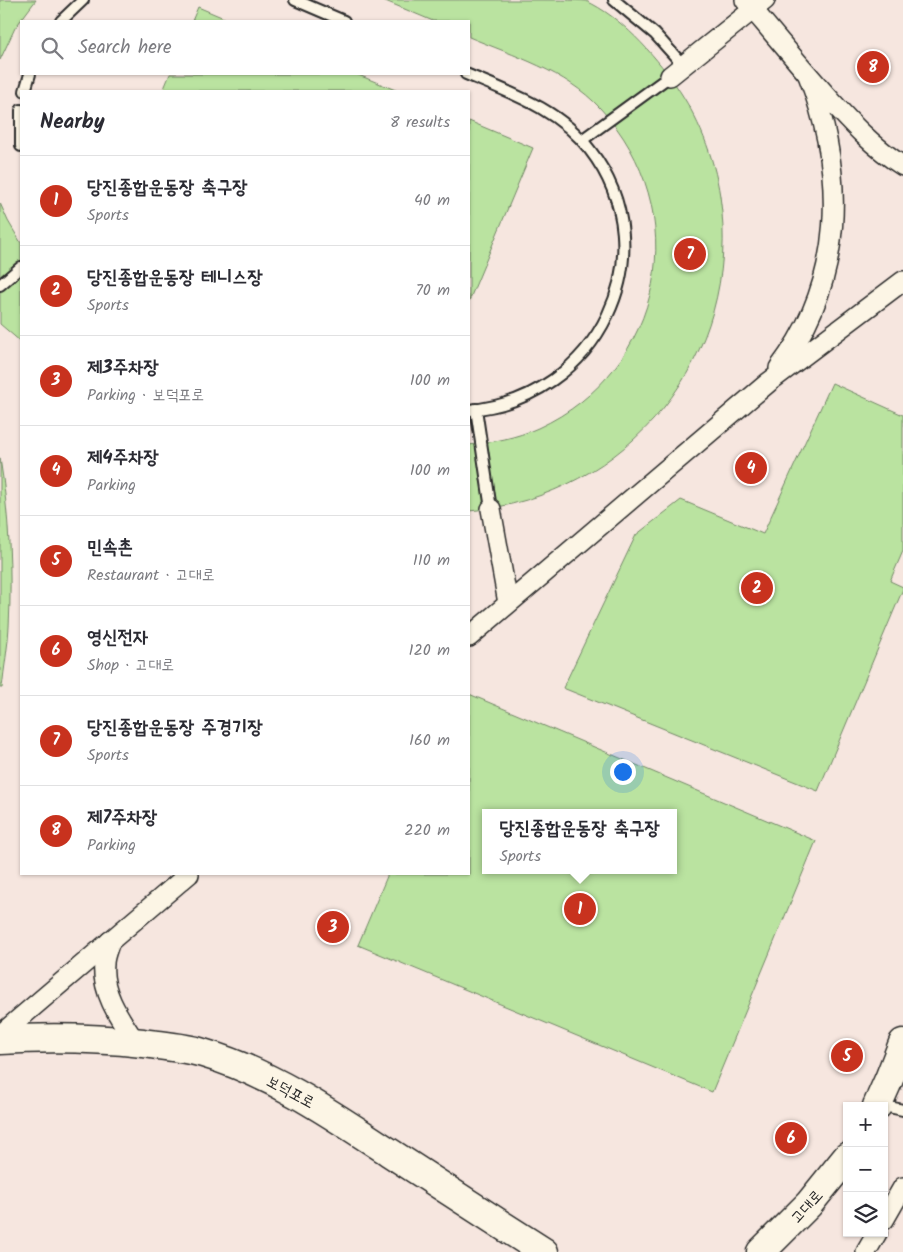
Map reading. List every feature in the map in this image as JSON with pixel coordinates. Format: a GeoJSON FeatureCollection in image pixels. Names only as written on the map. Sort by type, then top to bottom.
{"type":"FeatureCollection","features":[{"type":"Feature","properties":{"kind":"street"},"geometry":{"type":"LineString","coordinates":[[676,70],[755,3],[808,75],[872,144],[903,166]]}},
{"type":"Feature","properties":{"kind":"street"},"geometry":{"type":"LineString","coordinates":[[769,382],[784,362],[812,310],[828,262],[832,236],[834,190],[830,152],[819,105],[808,75]]}},
{"type":"Feature","properties":{"kind":"street"},"geometry":{"type":"LineString","coordinates":[[470,636],[769,382],[900,284]]}},
{"type":"Feature","properties":{"kind":"street"},"geometry":{"type":"LineString","coordinates":[[491,509],[508,603]]}},
{"type":"Feature","properties":{"kind":"street"},"geometry":{"type":"LineString","coordinates":[[0,1034],[188,875]]}},
{"type":"Feature","properties":{"kind":"street"},"geometry":{"type":"LineString","coordinates":[[110,941],[104,962],[107,990],[115,1008],[136,1043]]}},
{"type":"Feature","properties":{"kind":"street","name":"보덕포로"},"geometry":{"type":"LineString","coordinates":[[0,1040],[64,1038],[168,1046],[202,1053],[249,1069],[300,1095],[544,1252]]}},
{"type":"Feature","properties":{"kind":"street"},"geometry":{"type":"LineString","coordinates":[[880,1102],[903,1043]]}},
{"type":"Feature","properties":{"kind":"street","name":"고대로"},"geometry":{"type":"LineString","coordinates":[[761,1252],[809,1204],[843,1162]]}},
{"type":"Feature","properties":{"kind":"street"},"geometry":{"type":"LineString","coordinates":[[888,1213],[903,1187]]}},
{"type":"Feature","properties":{"kind":"street"},"geometry":{"type":"LineString","coordinates":[[866,1252],[875,1237]]}},
{"type":"Feature","properties":{"kind":"lane"},"geometry":{"type":"LineString","coordinates":[[62,20],[83,0]]}},
{"type":"Feature","properties":{"kind":"lane"},"geometry":{"type":"LineString","coordinates":[[295,0],[342,20]]}},
{"type":"Feature","properties":{"kind":"lane"},"geometry":{"type":"LineString","coordinates":[[582,140],[676,70],[654,34],[614,0]]}},
{"type":"Feature","properties":{"kind":"lane"},"geometry":{"type":"LineString","coordinates":[[25,90],[30,75]]}},
{"type":"Feature","properties":{"kind":"lane"},"geometry":{"type":"LineString","coordinates":[[468,75],[546,110],[582,140],[597,159],[608,180],[621,225],[623,243],[622,267],[611,307],[604,324],[580,357],[558,377],[538,390],[517,400],[494,407],[472,410],[491,509]]}},
{"type":"Feature","properties":{"kind":"lane"},"geometry":{"type":"LineString","coordinates":[[0,285],[20,268]]}},
{"type":"Feature","properties":{"kind":"lane"},"geometry":{"type":"LineString","coordinates":[[888,1107],[903,1110]]}},
{"type":"Feature","properties":{"kind":"green space"},"geometry":{"type":"Polygon","coordinates":[[[0,0],[36,0],[15,28],[0,60],[0,0]]]}},
{"type":"Feature","properties":{"kind":"green space"},"geometry":{"type":"Polygon","coordinates":[[[383,0],[586,1],[599,8],[624,26],[647,49],[675,84],[691,110],[704,137],[714,166],[720,196],[723,255],[713,311],[693,362],[663,408],[625,447],[579,478],[526,500],[470,511],[470,445],[504,439],[538,428],[581,402],[615,368],[638,328],[652,284],[656,239],[648,193],[630,149],[600,108],[572,84],[555,74],[470,37],[470,20],[431,20],[383,0]]]}},
{"type":"Feature","properties":{"kind":"green space"},"geometry":{"type":"Polygon","coordinates":[[[198,7],[229,20],[192,20],[198,7]]]}},
{"type":"Feature","properties":{"kind":"green space"},"geometry":{"type":"Polygon","coordinates":[[[170,75],[358,75],[396,90],[163,90],[170,75]]]}},
{"type":"Feature","properties":{"kind":"green space"},"geometry":{"type":"Polygon","coordinates":[[[470,121],[533,148],[470,299],[470,121]]]}},
{"type":"Feature","properties":{"kind":"green space"},"geometry":{"type":"Polygon","coordinates":[[[0,203],[20,241],[20,341],[0,324],[0,203]]]}},
{"type":"Feature","properties":{"kind":"green space"},"geometry":{"type":"Polygon","coordinates":[[[832,383],[903,415],[903,551],[890,581],[903,587],[903,589],[818,791],[563,688],[636,535],[681,500],[763,534],[832,383]]]}},
{"type":"Feature","properties":{"kind":"green space"},"geometry":{"type":"Polygon","coordinates":[[[0,458],[8,521],[10,563],[10,606],[2,688],[0,688],[0,458]]]}},
{"type":"Feature","properties":{"kind":"green space"},"geometry":{"type":"Polygon","coordinates":[[[470,694],[816,841],[712,1092],[358,945],[388,875],[470,875],[470,694]]]}},
{"type":"Feature","properties":{"kind":"place","name":"제7주차장"},"geometry":{"type":"Point","coordinates":[873,67]}},
{"type":"Feature","properties":{"kind":"place","name":"당진종합운동장 주경기장"},"geometry":{"type":"Point","coordinates":[690,254]}},
{"type":"Feature","properties":{"kind":"place","name":"제4주차장"},"geometry":{"type":"Point","coordinates":[751,468]}},
{"type":"Feature","properties":{"kind":"place","name":"당진종합운동장 테니스장"},"geometry":{"type":"Point","coordinates":[757,588]}},
{"type":"Feature","properties":{"kind":"place","name":"당진종합운동장 축구장"},"geometry":{"type":"Point","coordinates":[580,909]}},
{"type":"Feature","properties":{"kind":"place","name":"제3주차장"},"geometry":{"type":"Point","coordinates":[333,927]}},
{"type":"Feature","properties":{"kind":"place","name":"민속촌"},"geometry":{"type":"Point","coordinates":[847,1056]}},
{"type":"Feature","properties":{"kind":"place","name":"영신전자"},"geometry":{"type":"Point","coordinates":[791,1138]}}]}
